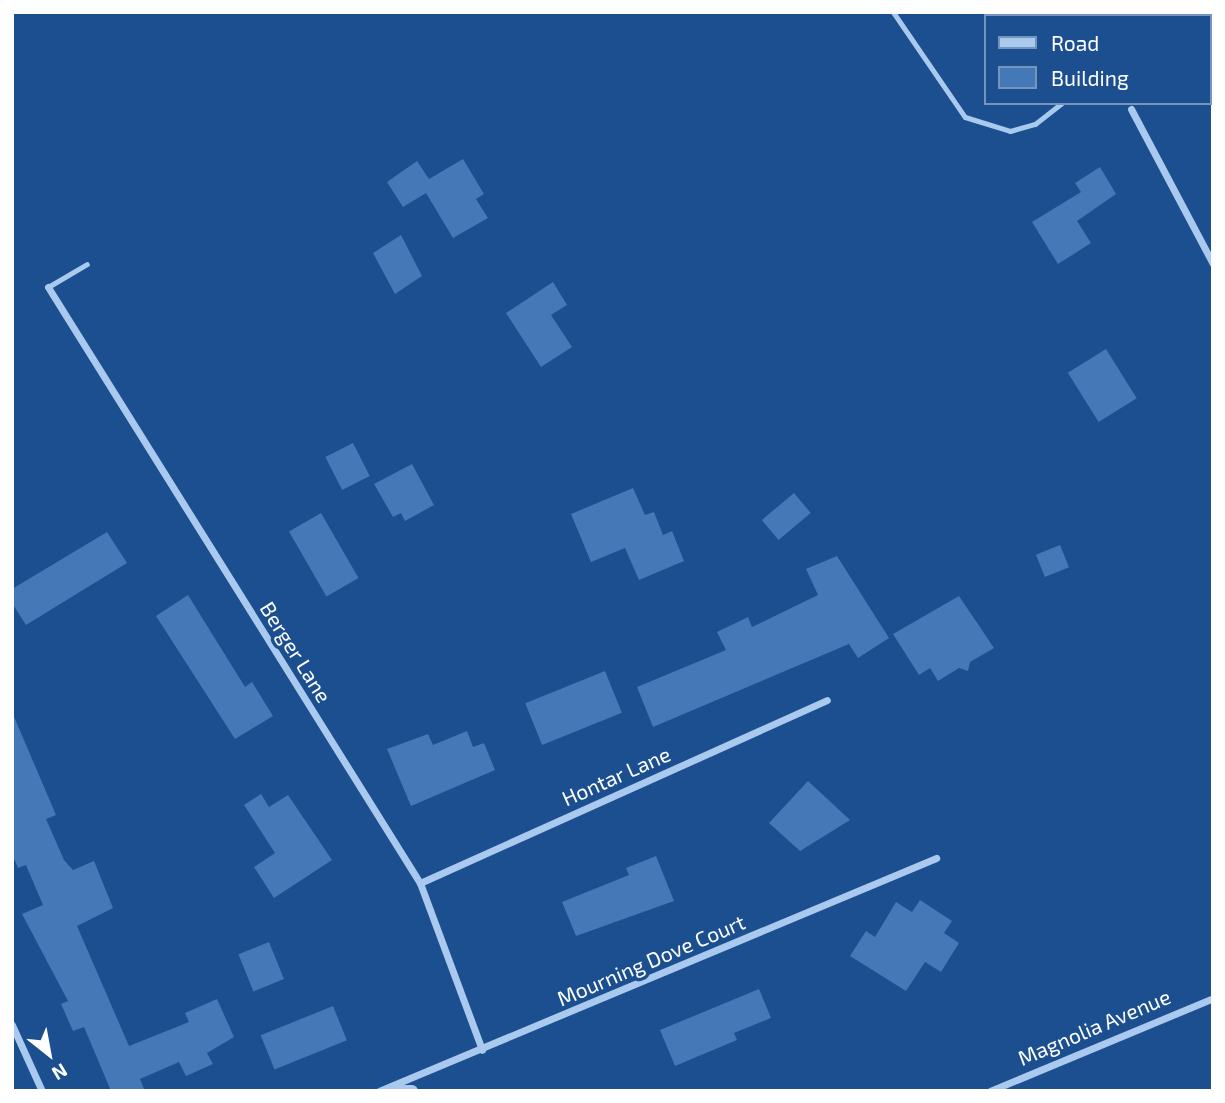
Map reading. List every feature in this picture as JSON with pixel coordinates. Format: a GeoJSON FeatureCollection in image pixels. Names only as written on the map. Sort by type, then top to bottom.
{"type":"FeatureCollection","features":[{"type":"Feature","properties":{"kind":"street"},"geometry":{"type":"LineString","coordinates":[[1131,109],[1213,264]]}},
{"type":"Feature","properties":{"kind":"street","name":"Berger Lane"},"geometry":{"type":"LineString","coordinates":[[48,287],[420,883],[482,1050]]}},
{"type":"Feature","properties":{"kind":"street","name":"Hontar Lane"},"geometry":{"type":"LineString","coordinates":[[420,883],[827,700]]}},
{"type":"Feature","properties":{"kind":"street","name":"Mourning Dove Court"},"geometry":{"type":"LineString","coordinates":[[379,1091],[936,858]]}},
{"type":"Feature","properties":{"kind":"street","name":"Magnolia Avenue"},"geometry":{"type":"LineString","coordinates":[[990,1091],[1213,998]]}},
{"type":"Feature","properties":{"kind":"street"},"geometry":{"type":"LineString","coordinates":[[12,1026],[42,1091]]}},
{"type":"Feature","properties":{"kind":"street"},"geometry":{"type":"LineString","coordinates":[[393,1091],[412,1091]]}},
{"type":"Feature","properties":{"kind":"lane"},"geometry":{"type":"LineString","coordinates":[[893,12],[965,117],[1010,131],[1035,124],[1059,105]]}},
{"type":"Feature","properties":{"kind":"lane"},"geometry":{"type":"LineString","coordinates":[[48,287],[87,264]]}},
{"type":"Feature","properties":{"kind":"building"},"geometry":{"type":"Polygon","coordinates":[[[463,159],[484,194],[476,199],[488,218],[453,238],[426,193],[403,207],[387,182],[417,161],[429,179],[463,159]]]}},
{"type":"Feature","properties":{"kind":"building"},"geometry":{"type":"Polygon","coordinates":[[[1100,167],[1116,194],[1077,221],[1091,243],[1058,264],[1032,222],[1081,192],[1075,183],[1100,167]]]}},
{"type":"Feature","properties":{"kind":"building"},"geometry":{"type":"Polygon","coordinates":[[[401,235],[422,276],[395,294],[373,253],[401,235]]]}},
{"type":"Feature","properties":{"kind":"building"},"geometry":{"type":"Polygon","coordinates":[[[553,282],[567,305],[551,315],[572,347],[541,367],[506,313],[553,282]]]}},
{"type":"Feature","properties":{"kind":"building"},"geometry":{"type":"Polygon","coordinates":[[[1106,349],[1137,398],[1099,422],[1068,373],[1106,349]]]}},
{"type":"Feature","properties":{"kind":"building"},"geometry":{"type":"Polygon","coordinates":[[[353,443],[370,476],[342,490],[325,457],[353,443]]]}},
{"type":"Feature","properties":{"kind":"building"},"geometry":{"type":"Polygon","coordinates":[[[412,464],[434,505],[405,521],[401,513],[393,517],[374,484],[412,464]]]}},
{"type":"Feature","properties":{"kind":"building"},"geometry":{"type":"Polygon","coordinates":[[[633,488],[645,515],[654,512],[663,535],[672,531],[684,561],[639,580],[625,548],[591,562],[571,514],[633,488]]]}},
{"type":"Feature","properties":{"kind":"building"},"geometry":{"type":"Polygon","coordinates":[[[794,493],[811,513],[779,540],[762,520],[794,493]]]}},
{"type":"Feature","properties":{"kind":"building"},"geometry":{"type":"Polygon","coordinates":[[[321,513],[359,578],[326,596],[289,532],[321,513]]]}},
{"type":"Feature","properties":{"kind":"building"},"geometry":{"type":"Polygon","coordinates":[[[107,532],[127,563],[26,625],[12,603],[12,589],[107,532]]]}},
{"type":"Feature","properties":{"kind":"building"},"geometry":{"type":"Polygon","coordinates":[[[1060,545],[1069,567],[1045,577],[1036,555],[1060,545]]]}},
{"type":"Feature","properties":{"kind":"building"},"geometry":{"type":"Polygon","coordinates":[[[837,556],[889,638],[858,658],[849,644],[653,727],[637,687],[726,650],[717,632],[748,617],[752,627],[818,595],[806,569],[837,556]]]}},
{"type":"Feature","properties":{"kind":"building"},"geometry":{"type":"Polygon","coordinates":[[[188,595],[245,687],[252,682],[273,716],[235,739],[156,616],[188,595]]]}},
{"type":"Feature","properties":{"kind":"building"},"geometry":{"type":"Polygon","coordinates":[[[959,596],[994,648],[970,662],[968,671],[959,668],[938,681],[930,668],[919,675],[893,634],[959,596]]]}},
{"type":"Feature","properties":{"kind":"building"},"geometry":{"type":"Polygon","coordinates":[[[605,671],[622,713],[542,745],[525,703],[605,671]]]}},
{"type":"Feature","properties":{"kind":"building"},"geometry":{"type":"Polygon","coordinates":[[[12,712],[56,815],[46,819],[64,860],[73,870],[94,861],[113,908],[77,926],[129,1046],[189,1022],[185,1013],[217,999],[234,1037],[207,1053],[213,1064],[186,1076],[179,1062],[140,1079],[145,1091],[111,1091],[84,1027],[73,1031],[61,1004],[68,1001],[22,914],[43,905],[26,865],[18,868],[12,854],[12,712]]]}},
{"type":"Feature","properties":{"kind":"building"},"geometry":{"type":"Polygon","coordinates":[[[467,731],[473,747],[484,743],[495,770],[411,806],[387,749],[428,734],[433,745],[467,731]]]}},
{"type":"Feature","properties":{"kind":"building"},"geometry":{"type":"Polygon","coordinates":[[[808,781],[850,820],[800,851],[769,823],[808,781]]]}},
{"type":"Feature","properties":{"kind":"building"},"geometry":{"type":"Polygon","coordinates":[[[261,794],[269,807],[288,795],[332,860],[274,898],[254,867],[275,853],[244,805],[261,794]]]}},
{"type":"Feature","properties":{"kind":"building"},"geometry":{"type":"Polygon","coordinates":[[[656,856],[674,901],[576,936],[562,902],[629,875],[626,868],[656,856]]]}},
{"type":"Feature","properties":{"kind":"building"},"geometry":{"type":"Polygon","coordinates":[[[920,900],[952,921],[944,933],[959,943],[941,972],[925,962],[906,991],[850,956],[866,931],[875,937],[896,902],[912,912],[920,900]]]}},
{"type":"Feature","properties":{"kind":"building"},"geometry":{"type":"Polygon","coordinates":[[[269,942],[284,979],[253,991],[238,954],[269,942]]]}},
{"type":"Feature","properties":{"kind":"building"},"geometry":{"type":"Polygon","coordinates":[[[759,989],[771,1018],[734,1033],[737,1040],[675,1066],[660,1030],[759,989]]]}},
{"type":"Feature","properties":{"kind":"building"},"geometry":{"type":"Polygon","coordinates":[[[333,1006],[347,1040],[275,1070],[261,1035],[333,1006]]]}}]}
